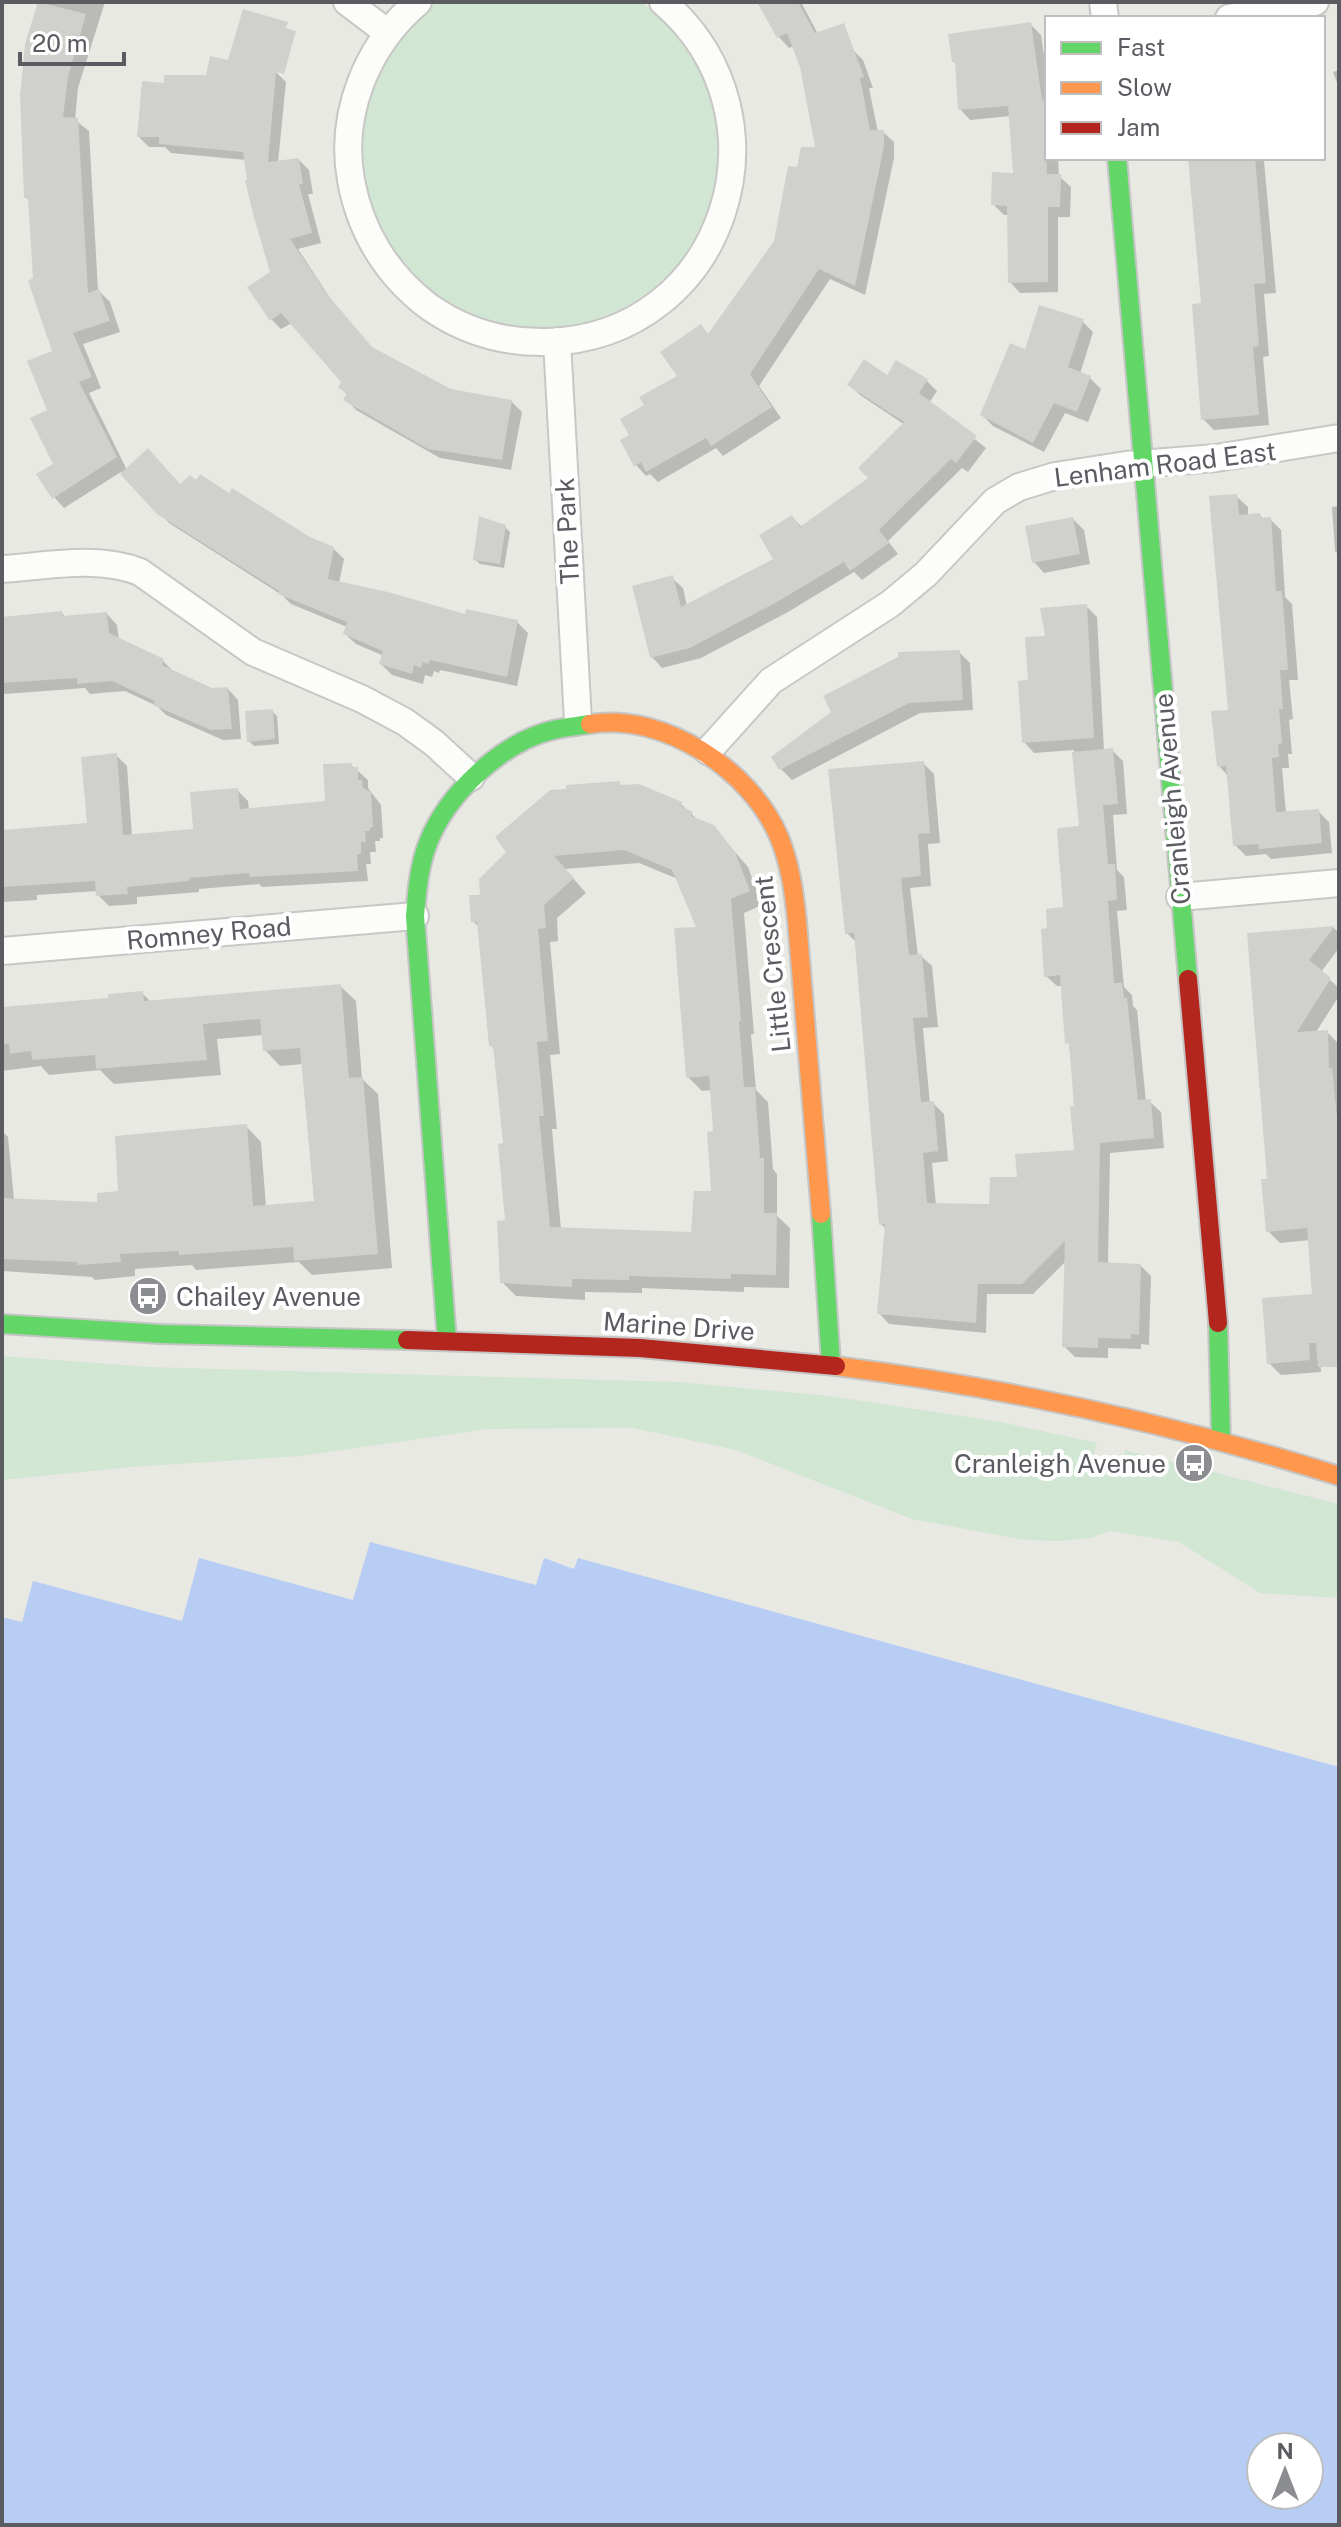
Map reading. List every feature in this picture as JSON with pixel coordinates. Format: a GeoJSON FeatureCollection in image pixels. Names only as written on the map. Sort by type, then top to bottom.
{"type":"FeatureCollection","features":[{"type":"Feature","properties":{"kind":"street"},"geometry":{"type":"LineString","coordinates":[[347,2],[388,33]]}},
{"type":"Feature","properties":{"kind":"street"},"geometry":{"type":"LineString","coordinates":[[418,2],[388,33],[374,53],[355,99],[348,148],[354,197],[372,243],[401,282],[419,299],[450,319],[484,334],[508,340],[557,341],[603,332],[645,312],[664,298],[696,265],[719,225],[731,180],[733,140],[723,88],[703,46],[672,5]]}},
{"type":"Feature","properties":{"kind":"street"},"geometry":{"type":"LineString","coordinates":[[1240,16],[1315,2]]}},
{"type":"Feature","properties":{"kind":"street","name":"Cranleigh Avenue"},"geometry":{"type":"LineString","coordinates":[[1117,160],[1218,1319],[1221,1440]]}},
{"type":"Feature","properties":{"kind":"street","name":"The Park"},"geometry":{"type":"LineString","coordinates":[[557,341],[578,721]]}},
{"type":"Feature","properties":{"kind":"street","name":"Lenham Road East"},"geometry":{"type":"LineString","coordinates":[[708,751],[771,681],[810,654],[853,631],[890,604],[947,554],[995,501],[1019,487],[1055,476],[1126,465],[1257,453],[1339,438]]}},
{"type":"Feature","properties":{"kind":"street"},"geometry":{"type":"LineString","coordinates":[[2,569],[99,563],[140,572],[253,652],[362,699],[405,722],[434,743],[471,777]]}},
{"type":"Feature","properties":{"kind":"street","name":"Little Crescent"},"geometry":{"type":"LineString","coordinates":[[447,1341],[415,916],[423,853],[449,803],[471,777],[498,754],[529,736],[578,721],[612,721],[641,725],[708,751],[751,793],[773,824],[786,856],[795,895],[830,1317],[831,1364]]}},
{"type":"Feature","properties":{"kind":"street"},"geometry":{"type":"LineString","coordinates":[[1180,897],[1339,883]]}},
{"type":"Feature","properties":{"kind":"street","name":"Romney Road"},"geometry":{"type":"LineString","coordinates":[[2,951],[415,916]]}},
{"type":"Feature","properties":{"kind":"street","name":"Marine Drive"},"geometry":{"type":"LineString","coordinates":[[2,1324],[137,1333],[640,1348],[831,1364],[1015,1394],[1221,1440],[1280,1455],[1339,1476]]}},
{"type":"Feature","properties":{"kind":"green space"},"geometry":{"type":"Polygon","coordinates":[[[437,2],[642,2],[667,24],[695,58],[708,87],[718,128],[716,186],[697,237],[665,278],[623,308],[574,325],[522,328],[470,315],[420,285],[397,260],[362,188],[360,121],[383,59],[408,28],[437,2]]]}},
{"type":"Feature","properties":{"kind":"green space"},"geometry":{"type":"Polygon","coordinates":[[[2,1356],[151,1367],[679,1382],[830,1396],[1001,1422],[1097,1443],[1092,1460],[1119,1468],[1125,1450],[1339,1504],[1339,1598],[1260,1593],[1179,1542],[1110,1531],[1091,1538],[1023,1540],[912,1519],[736,1450],[633,1428],[488,1429],[301,1456],[132,1467],[2,1480],[2,1356]]]}},
{"type":"Feature","properties":{"kind":"water"},"geometry":{"type":"Polygon","coordinates":[[[370,1542],[536,1585],[544,1558],[574,1569],[578,1558],[1339,1767],[1339,2525],[2,2525],[2,1617],[22,1622],[33,1581],[182,1621],[199,1558],[353,1600],[370,1542]]]}},
{"type":"Feature","properties":{"kind":"building"},"geometry":{"type":"Polygon","coordinates":[[[38,2],[86,14],[68,77],[63,117],[78,118],[88,293],[99,289],[110,321],[73,333],[92,377],[79,382],[117,457],[52,499],[36,474],[53,464],[30,418],[47,410],[27,361],[52,351],[28,281],[33,278],[28,198],[24,198],[20,96],[25,44],[38,2]]]}},
{"type":"Feature","properties":{"kind":"building"},"geometry":{"type":"Polygon","coordinates":[[[757,2],[798,2],[815,33],[844,23],[864,77],[860,78],[870,130],[884,130],[884,146],[855,286],[819,269],[750,374],[772,407],[711,446],[706,438],[646,472],[641,462],[634,467],[620,440],[629,435],[620,419],[644,405],[639,397],[677,376],[660,352],[701,324],[708,334],[774,241],[788,166],[797,167],[801,147],[815,147],[800,67],[787,33],[777,38],[757,2]]]}},
{"type":"Feature","properties":{"kind":"building"},"geometry":{"type":"Polygon","coordinates":[[[243,9],[288,22],[286,28],[296,31],[284,74],[276,72],[268,162],[299,158],[303,184],[299,184],[312,233],[290,239],[327,294],[372,347],[451,389],[512,400],[502,460],[428,449],[343,400],[347,393],[338,388],[341,382],[281,313],[270,321],[247,287],[270,272],[245,180],[243,152],[159,144],[159,137],[137,137],[142,81],[164,83],[164,75],[206,75],[210,56],[228,60],[243,9]]]}},
{"type":"Feature","properties":{"kind":"building"},"geometry":{"type":"Polygon","coordinates":[[[1031,22],[1044,99],[1047,174],[1061,174],[1060,207],[1048,207],[1048,282],[1008,283],[1007,206],[991,205],[992,172],[1013,173],[1008,106],[958,110],[955,62],[952,62],[948,34],[1031,22]]]}},
{"type":"Feature","properties":{"kind":"building"},"geometry":{"type":"Polygon","coordinates":[[[1188,160],[1255,160],[1266,283],[1254,284],[1259,346],[1253,347],[1259,415],[1201,420],[1192,304],[1201,303],[1188,160]]]}},
{"type":"Feature","properties":{"kind":"building"},"geometry":{"type":"Polygon","coordinates":[[[1039,305],[1084,319],[1068,367],[1091,376],[1077,412],[1054,403],[1033,443],[980,415],[1010,343],[1025,349],[1039,305]]]}},
{"type":"Feature","properties":{"kind":"building"},"geometry":{"type":"Polygon","coordinates":[[[864,359],[887,375],[896,360],[928,379],[919,393],[977,436],[956,463],[951,459],[879,530],[889,543],[850,571],[844,562],[690,648],[650,658],[632,586],[673,575],[681,607],[773,559],[759,535],[792,515],[800,527],[868,478],[858,468],[904,422],[847,385],[864,359]]]}},
{"type":"Feature","properties":{"kind":"building"},"geometry":{"type":"Polygon","coordinates":[[[148,448],[180,484],[190,475],[196,480],[200,474],[229,493],[232,488],[310,537],[334,547],[328,579],[465,614],[466,609],[518,620],[507,677],[430,660],[428,664],[423,662],[421,668],[414,665],[412,674],[379,664],[383,651],[343,634],[347,622],[278,594],[279,591],[157,514],[120,474],[148,448]]]}},
{"type":"Feature","properties":{"kind":"building"},"geometry":{"type":"Polygon","coordinates":[[[1237,494],[1239,515],[1260,513],[1261,518],[1271,517],[1276,591],[1282,591],[1288,670],[1280,670],[1282,743],[1278,744],[1279,757],[1272,758],[1276,812],[1319,809],[1322,843],[1259,849],[1258,844],[1233,846],[1226,766],[1217,767],[1211,711],[1228,710],[1209,496],[1237,494]]]}},
{"type":"Feature","properties":{"kind":"building"},"geometry":{"type":"Polygon","coordinates":[[[479,516],[506,525],[500,564],[473,560],[479,516]]]}},
{"type":"Feature","properties":{"kind":"building"},"geometry":{"type":"Polygon","coordinates":[[[1073,517],[1080,554],[1032,563],[1025,526],[1073,517]]]}},
{"type":"Feature","properties":{"kind":"building"},"geometry":{"type":"Polygon","coordinates":[[[1087,604],[1094,738],[1022,743],[1018,681],[1028,680],[1025,637],[1045,636],[1040,608],[1087,604]]]}},
{"type":"Feature","properties":{"kind":"building"},"geometry":{"type":"Polygon","coordinates":[[[62,611],[63,616],[107,612],[109,633],[164,659],[162,665],[212,688],[228,687],[232,729],[211,730],[153,705],[155,701],[112,681],[77,684],[77,678],[2,683],[2,617],[62,611]]]}},
{"type":"Feature","properties":{"kind":"building"},"geometry":{"type":"Polygon","coordinates":[[[960,650],[963,700],[909,703],[779,770],[771,757],[831,712],[823,696],[898,657],[898,652],[960,650]]]}},
{"type":"Feature","properties":{"kind":"building"},"geometry":{"type":"Polygon","coordinates":[[[273,709],[275,739],[247,742],[245,711],[273,709]]]}},
{"type":"Feature","properties":{"kind":"building"},"geometry":{"type":"Polygon","coordinates":[[[1113,748],[1118,804],[1103,805],[1108,864],[1115,864],[1117,900],[1108,901],[1114,983],[1122,983],[1124,998],[1127,998],[1138,1100],[1151,1099],[1154,1138],[1100,1143],[1098,1262],[1141,1264],[1139,1335],[1131,1334],[1131,1339],[1098,1338],[1098,1348],[1062,1347],[1065,1241],[1022,1284],[978,1284],[976,1323],[877,1314],[885,1224],[879,1225],[854,933],[845,934],[828,769],[924,761],[930,833],[918,834],[921,876],[901,878],[909,955],[922,954],[928,1017],[913,1018],[921,1102],[934,1101],[938,1151],[923,1153],[927,1203],[989,1204],[990,1177],[1017,1177],[1015,1154],[1074,1150],[1069,1043],[1065,1044],[1060,975],[1044,977],[1041,929],[1047,928],[1046,909],[1063,907],[1058,828],[1079,826],[1072,752],[1113,748]]]}},
{"type":"Feature","properties":{"kind":"building"},"geometry":{"type":"Polygon","coordinates":[[[117,753],[123,835],[193,829],[190,792],[238,788],[240,809],[325,801],[323,764],[352,763],[352,767],[358,767],[358,780],[362,780],[363,788],[371,792],[373,827],[365,831],[366,842],[361,842],[361,854],[357,854],[358,871],[250,877],[249,873],[189,878],[189,881],[127,887],[128,894],[96,896],[95,881],[2,887],[2,830],[87,823],[81,757],[117,753]]]}},
{"type":"Feature","properties":{"kind":"building"},"geometry":{"type":"Polygon","coordinates":[[[620,781],[620,785],[639,784],[682,802],[681,806],[693,812],[691,816],[714,825],[735,852],[750,891],[731,899],[744,1087],[755,1087],[760,1158],[764,1158],[764,1213],[777,1213],[776,1275],[731,1274],[731,1279],[629,1276],[629,1280],[572,1279],[572,1287],[500,1283],[497,1221],[505,1220],[498,1144],[503,1143],[493,1046],[489,1046],[477,922],[471,922],[469,895],[480,895],[479,879],[506,852],[495,837],[550,790],[566,789],[566,785],[620,781]],[[624,850],[554,856],[574,878],[544,905],[546,928],[538,929],[548,1041],[537,1042],[544,1116],[539,1116],[550,1227],[691,1232],[694,1191],[711,1191],[707,1132],[713,1131],[709,1076],[686,1078],[674,928],[696,927],[672,870],[624,850]]]}},
{"type":"Feature","properties":{"kind":"building"},"geometry":{"type":"Polygon","coordinates":[[[1335,926],[1309,960],[1331,978],[1297,1032],[1328,1030],[1329,1068],[1332,1068],[1339,1138],[1339,1367],[1318,1367],[1316,1343],[1309,1343],[1310,1360],[1267,1364],[1262,1298],[1312,1294],[1307,1228],[1266,1232],[1261,1179],[1267,1179],[1247,933],[1335,926]]]}},
{"type":"Feature","properties":{"kind":"building"},"geometry":{"type":"Polygon","coordinates":[[[341,984],[349,1078],[363,1077],[378,1254],[294,1261],[293,1247],[179,1255],[179,1251],[120,1254],[121,1262],[77,1265],[77,1262],[2,1259],[2,1198],[97,1202],[97,1193],[118,1191],[115,1136],[247,1124],[253,1206],[314,1201],[300,1048],[263,1051],[260,1019],[203,1024],[207,1060],[96,1069],[95,1055],[32,1060],[31,1051],[10,1054],[9,1044],[2,1044],[2,1007],[108,998],[108,994],[143,991],[144,1001],[341,984]]]}},
{"type":"Feature","properties":{"kind":"traffic: fast"},"geometry":{"type":"LineString","coordinates":[[1117,160],[1188,979]]}},
{"type":"Feature","properties":{"kind":"traffic: fast"},"geometry":{"type":"LineString","coordinates":[[447,1341],[415,916],[422,861],[448,806],[496,758],[534,736],[590,724]]}},
{"type":"Feature","properties":{"kind":"traffic: fast"},"geometry":{"type":"LineString","coordinates":[[821,1214],[831,1364]]}},
{"type":"Feature","properties":{"kind":"traffic: fast"},"geometry":{"type":"LineString","coordinates":[[1218,1323],[1221,1440]]}},
{"type":"Feature","properties":{"kind":"traffic: fast"},"geometry":{"type":"LineString","coordinates":[[2,1324],[161,1334],[407,1340]]}},
{"type":"Feature","properties":{"kind":"traffic: slow"},"geometry":{"type":"LineString","coordinates":[[590,724],[618,723],[647,727],[702,751],[748,789],[766,812],[779,837],[789,867],[796,910],[821,1214]]}},
{"type":"Feature","properties":{"kind":"traffic: slow"},"geometry":{"type":"LineString","coordinates":[[836,1366],[964,1385],[1090,1410],[1215,1440],[1339,1476]]}},
{"type":"Feature","properties":{"kind":"traffic: jam"},"geometry":{"type":"LineString","coordinates":[[1188,979],[1218,1323]]}},
{"type":"Feature","properties":{"kind":"traffic: jam"},"geometry":{"type":"LineString","coordinates":[[407,1340],[640,1348],[836,1366]]}},
{"type":"Feature","properties":{"kind":"place","name":"Chailey Avenue"},"geometry":{"type":"Point","coordinates":[148,1296]}},
{"type":"Feature","properties":{"kind":"place","name":"Cranleigh Avenue"},"geometry":{"type":"Point","coordinates":[1194,1463]}}]}
